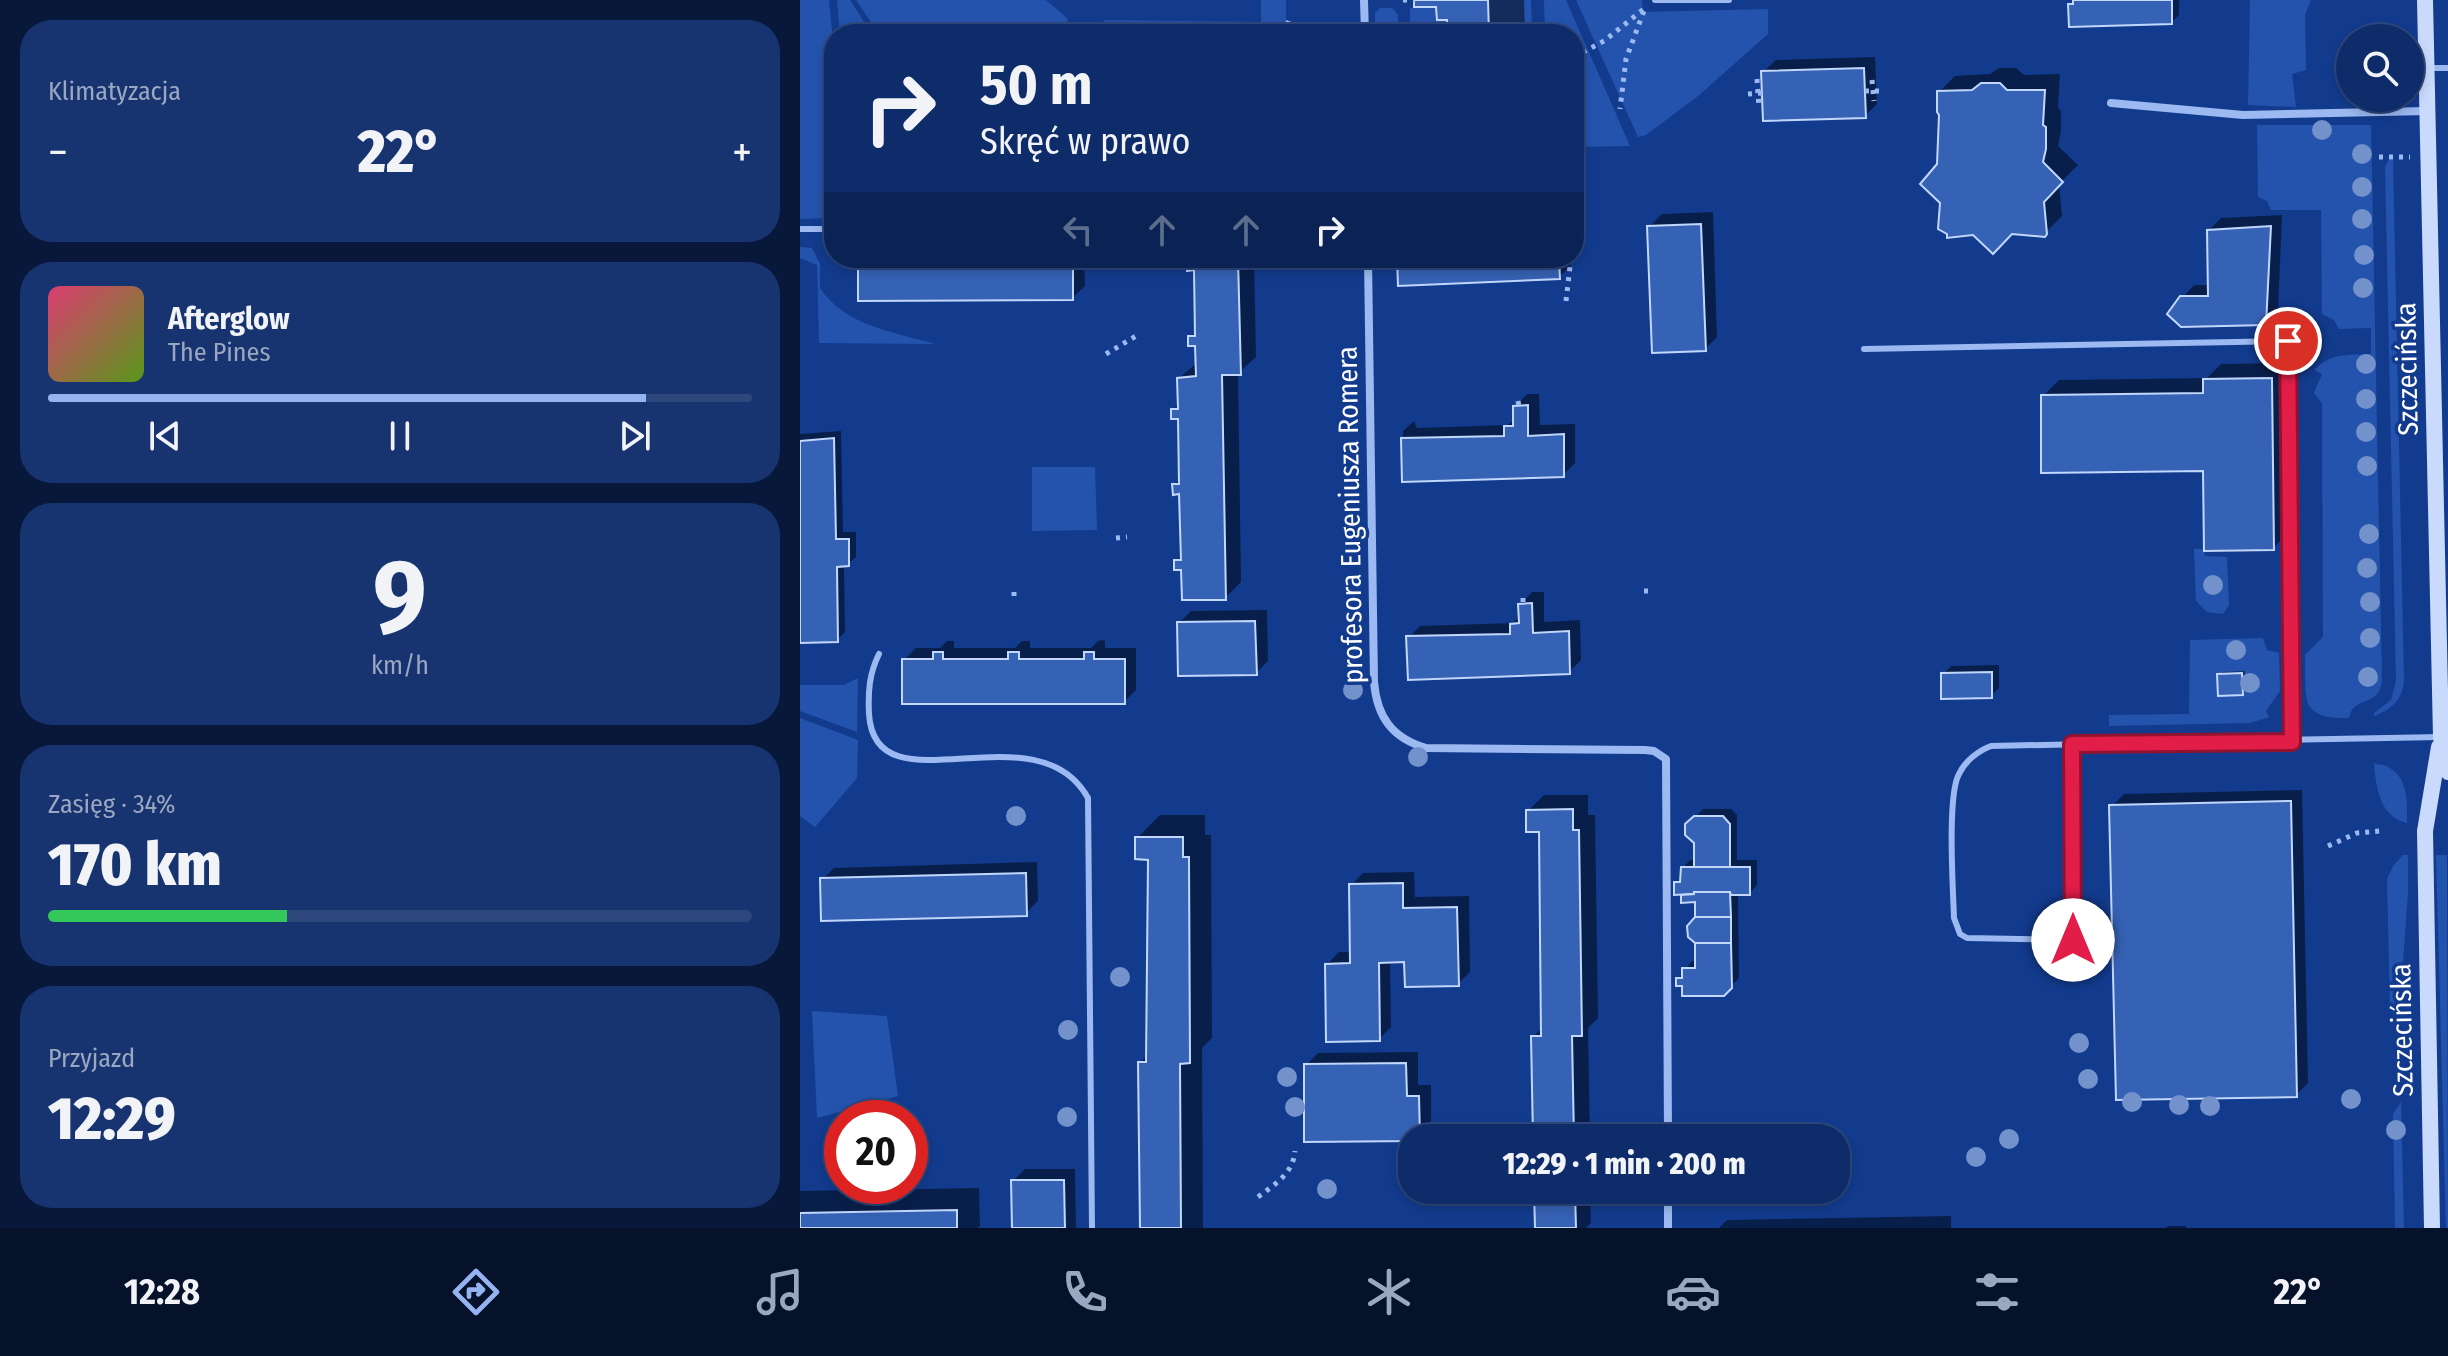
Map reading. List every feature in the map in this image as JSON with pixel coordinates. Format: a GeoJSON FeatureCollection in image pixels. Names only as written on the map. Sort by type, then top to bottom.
{"type":"FeatureCollection","features":[{"type":"Feature","properties":{"kind":"main road","name":"Szczecińska"},"geometry":{"type":"LineString","coordinates":[[2425,0],[2448,772]]}},
{"type":"Feature","properties":{"kind":"main road","name":"Szczecińska"},"geometry":{"type":"LineString","coordinates":[[2432,1228],[2425,831],[2446,737]]}},
{"type":"Feature","properties":{"kind":"street"},"geometry":{"type":"LineString","coordinates":[[1364,0],[1365,24]]}},
{"type":"Feature","properties":{"kind":"street"},"geometry":{"type":"LineString","coordinates":[[2111,103],[2243,115],[2427,111]]}},
{"type":"Feature","properties":{"kind":"street","name":"profesora Eugeniusza Romera"},"geometry":{"type":"LineString","coordinates":[[1368,268],[1374,668],[1378,708],[1386,725],[1395,733],[1426,748],[1645,750],[1654,751],[1666,759],[1668,1124]]}},
{"type":"Feature","properties":{"kind":"street"},"geometry":{"type":"LineString","coordinates":[[1668,1204],[1668,1228]]}},
{"type":"Feature","properties":{"kind":"lane"},"geometry":{"type":"LineString","coordinates":[[1655,0],[1729,0]]}},
{"type":"Feature","properties":{"kind":"lane"},"geometry":{"type":"LineString","coordinates":[[2426,68],[2448,68]]}},
{"type":"Feature","properties":{"kind":"lane"},"geometry":{"type":"LineString","coordinates":[[800,229],[824,229]]}},
{"type":"Feature","properties":{"kind":"lane"},"geometry":{"type":"LineString","coordinates":[[1864,349],[2288,341],[2292,742]]}},
{"type":"Feature","properties":{"kind":"lane"},"geometry":{"type":"LineString","coordinates":[[879,654],[869,682],[870,720],[875,736],[892,755],[912,761],[1009,756],[1037,759],[1071,778],[1088,798],[1092,1228]]}},
{"type":"Feature","properties":{"kind":"lane"},"geometry":{"type":"LineString","coordinates":[[2072,744],[2073,940],[1967,938],[1960,934],[1954,918],[1953,792],[1959,772],[1975,755],[1991,746],[2072,744],[2292,742],[2446,737]]}},
{"type":"Feature","properties":{"kind":"path"},"geometry":{"type":"LineString","coordinates":[[1403,0],[1414,0]]}},
{"type":"Feature","properties":{"kind":"path"},"geometry":{"type":"LineString","coordinates":[[1584,52],[1604,41],[1645,8],[1626,59],[1620,109]]}},
{"type":"Feature","properties":{"kind":"path"},"geometry":{"type":"LineString","coordinates":[[1288,24],[1290,17]]}},
{"type":"Feature","properties":{"kind":"path"},"geometry":{"type":"LineString","coordinates":[[1757,79],[1759,108]]}},
{"type":"Feature","properties":{"kind":"path"},"geometry":{"type":"LineString","coordinates":[[1872,80],[1874,101]]}},
{"type":"Feature","properties":{"kind":"path"},"geometry":{"type":"LineString","coordinates":[[1865,91],[1882,91]]}},
{"type":"Feature","properties":{"kind":"path"},"geometry":{"type":"LineString","coordinates":[[1748,94],[1760,94]]}},
{"type":"Feature","properties":{"kind":"path"},"geometry":{"type":"LineString","coordinates":[[2379,157],[2394,157]]}},
{"type":"Feature","properties":{"kind":"path"},"geometry":{"type":"LineString","coordinates":[[1566,301],[1570,268]]}},
{"type":"Feature","properties":{"kind":"path"},"geometry":{"type":"LineString","coordinates":[[1106,354],[1136,336]]}},
{"type":"Feature","properties":{"kind":"path"},"geometry":{"type":"LineString","coordinates":[[1116,538],[1127,537]]}},
{"type":"Feature","properties":{"kind":"path"},"geometry":{"type":"LineString","coordinates":[[1014,586],[1014,596]]}},
{"type":"Feature","properties":{"kind":"path"},"geometry":{"type":"LineString","coordinates":[[2328,846],[2357,833],[2380,831]]}},
{"type":"Feature","properties":{"kind":"path"},"geometry":{"type":"LineString","coordinates":[[1258,1197],[1282,1179],[1292,1164],[1295,1151]]}},
{"type":"Feature","properties":{"kind":"shaded area"},"geometry":{"type":"Polygon","coordinates":[[[800,0],[829,0],[831,24],[824,24],[824,218],[800,219],[800,0]]]}},
{"type":"Feature","properties":{"kind":"shaded area"},"geometry":{"type":"Polygon","coordinates":[[[837,0],[850,0],[866,24],[839,24],[837,0]]]}},
{"type":"Feature","properties":{"kind":"shaded area"},"geometry":{"type":"Polygon","coordinates":[[[856,0],[1046,0],[1068,19],[1066,24],[872,24],[856,0]]]}},
{"type":"Feature","properties":{"kind":"shaded area"},"geometry":{"type":"Polygon","coordinates":[[[1261,0],[1286,0],[1286,24],[1102,24],[1104,20],[1261,22],[1261,0]]]}},
{"type":"Feature","properties":{"kind":"shaded area"},"geometry":{"type":"Polygon","coordinates":[[[1488,0],[1531,0],[1532,24],[1489,24],[1488,0]]]}},
{"type":"Feature","properties":{"kind":"shaded area"},"geometry":{"type":"Polygon","coordinates":[[[1544,0],[1566,0],[1577,24],[1545,24],[1544,0]]]}},
{"type":"Feature","properties":{"kind":"shaded area"},"geometry":{"type":"Polygon","coordinates":[[[1576,0],[1642,0],[1643,12],[1768,9],[1768,34],[1698,96],[1646,135],[1638,137],[1576,0]]]}},
{"type":"Feature","properties":{"kind":"shaded area"},"geometry":{"type":"Polygon","coordinates":[[[2250,0],[2311,0],[2305,15],[2306,70],[2292,74],[2296,107],[2248,105],[2250,0]]]}},
{"type":"Feature","properties":{"kind":"shaded area"},"geometry":{"type":"Polygon","coordinates":[[[1436,7],[1437,20],[1447,20],[1447,24],[1410,24],[1410,8],[1436,7]]]}},
{"type":"Feature","properties":{"kind":"shaded area"},"geometry":{"type":"Polygon","coordinates":[[[1380,8],[1392,8],[1398,15],[1398,24],[1375,24],[1375,13],[1380,8]]]}},
{"type":"Feature","properties":{"kind":"shaded area"},"geometry":{"type":"Polygon","coordinates":[[[1584,41],[1630,146],[1584,147],[1584,41]]]}},
{"type":"Feature","properties":{"kind":"shaded area"},"geometry":{"type":"Polygon","coordinates":[[[2257,125],[2371,125],[2382,681],[2376,695],[2355,706],[2349,718],[2332,717],[2312,710],[2306,694],[2305,655],[2323,637],[2322,403],[2314,393],[2322,374],[2314,370],[2333,358],[2371,354],[2371,328],[2339,329],[2334,320],[2322,314],[2321,210],[2271,210],[2267,201],[2258,197],[2257,125]]]}},
{"type":"Feature","properties":{"kind":"shaded area"},"geometry":{"type":"Polygon","coordinates":[[[2393,160],[2404,681],[2395,703],[2374,716],[2391,700],[2396,681],[2385,166],[2393,160]]]}},
{"type":"Feature","properties":{"kind":"shaded area"},"geometry":{"type":"Polygon","coordinates":[[[800,247],[812,248],[820,264],[820,288],[843,311],[872,326],[935,344],[819,343],[817,265],[800,258],[800,247]]]}},
{"type":"Feature","properties":{"kind":"shaded area"},"geometry":{"type":"Polygon","coordinates":[[[1032,467],[1095,467],[1097,530],[1032,531],[1032,467]]]}},
{"type":"Feature","properties":{"kind":"shaded area"},"geometry":{"type":"Polygon","coordinates":[[[2194,549],[2204,549],[2205,556],[2227,557],[2229,605],[2223,614],[2207,612],[2196,601],[2194,549]]]}},
{"type":"Feature","properties":{"kind":"shaded area"},"geometry":{"type":"Polygon","coordinates":[[[2263,638],[2267,650],[2279,653],[2280,691],[2266,711],[2269,717],[2250,723],[2109,726],[2109,715],[2189,714],[2190,640],[2263,638]]]}},
{"type":"Feature","properties":{"kind":"shaded area"},"geometry":{"type":"Polygon","coordinates":[[[858,678],[857,732],[800,711],[800,685],[844,685],[858,678]]]}},
{"type":"Feature","properties":{"kind":"shaded area"},"geometry":{"type":"Polygon","coordinates":[[[800,718],[858,740],[857,778],[815,827],[800,816],[800,718]]]}},
{"type":"Feature","properties":{"kind":"shaded area"},"geometry":{"type":"Polygon","coordinates":[[[2374,763],[2390,768],[2401,779],[2406,792],[2407,823],[2398,820],[2385,808],[2378,791],[2374,763]]]}},
{"type":"Feature","properties":{"kind":"shaded area"},"geometry":{"type":"Polygon","coordinates":[[[2403,855],[2408,855],[2408,892],[2399,1019],[2390,1011],[2387,879],[2403,855]]]}},
{"type":"Feature","properties":{"kind":"shaded area"},"geometry":{"type":"Polygon","coordinates":[[[2436,855],[2447,855],[2448,1228],[2446,1228],[2436,855]]]}},
{"type":"Feature","properties":{"kind":"shaded area"},"geometry":{"type":"Polygon","coordinates":[[[812,1011],[887,1016],[898,1096],[883,1100],[824,1100],[824,1116],[817,1118],[812,1011]]]}},
{"type":"Feature","properties":{"kind":"shaded area"},"geometry":{"type":"Polygon","coordinates":[[[2401,1102],[2404,1228],[2395,1228],[2393,1114],[2401,1102]]]}},
{"type":"Feature","properties":{"kind":"building"},"geometry":{"type":"Polygon","coordinates":[[[1414,0],[1488,0],[1489,24],[1447,24],[1447,20],[1437,20],[1436,7],[1414,7],[1414,0]]]}},
{"type":"Feature","properties":{"kind":"building"},"geometry":{"type":"Polygon","coordinates":[[[2073,0],[2172,0],[2172,24],[2069,27],[2068,4],[2073,4],[2073,0]]]}},
{"type":"Feature","properties":{"kind":"building"},"geometry":{"type":"Polygon","coordinates":[[[1864,68],[1866,118],[1763,121],[1761,71],[1864,68]]]}},
{"type":"Feature","properties":{"kind":"building"},"geometry":{"type":"Polygon","coordinates":[[[1981,83],[2000,83],[2007,90],[2045,90],[2043,125],[2046,127],[2046,149],[2043,162],[2063,182],[2044,202],[2045,237],[2012,234],[1993,254],[1973,235],[1947,238],[1947,234],[1938,229],[1940,203],[1920,184],[1937,164],[1937,91],[1972,90],[1981,83]]]}},
{"type":"Feature","properties":{"kind":"building"},"geometry":{"type":"Polygon","coordinates":[[[1701,224],[1706,351],[1652,353],[1647,226],[1701,224]]]}},
{"type":"Feature","properties":{"kind":"building"},"geometry":{"type":"Polygon","coordinates":[[[2271,226],[2266,325],[2181,327],[2167,314],[2180,296],[2208,296],[2207,230],[2271,226]]]}},
{"type":"Feature","properties":{"kind":"building"},"geometry":{"type":"Polygon","coordinates":[[[858,268],[1073,268],[1073,300],[858,301],[858,268]]]}},
{"type":"Feature","properties":{"kind":"building"},"geometry":{"type":"Polygon","coordinates":[[[1187,268],[1238,268],[1241,375],[1222,375],[1226,600],[1182,600],[1181,570],[1174,570],[1174,560],[1181,560],[1179,494],[1173,495],[1172,484],[1179,484],[1178,419],[1171,419],[1171,409],[1178,409],[1177,378],[1196,376],[1195,346],[1188,346],[1188,336],[1195,336],[1194,270],[1187,271],[1187,268]]]}},
{"type":"Feature","properties":{"kind":"building"},"geometry":{"type":"Polygon","coordinates":[[[1397,268],[1559,268],[1560,279],[1398,286],[1397,268]]]}},
{"type":"Feature","properties":{"kind":"building"},"geometry":{"type":"Polygon","coordinates":[[[2272,378],[2274,550],[2204,551],[2203,471],[2041,473],[2041,395],[2203,393],[2203,379],[2272,378]]]}},
{"type":"Feature","properties":{"kind":"building"},"geometry":{"type":"Polygon","coordinates":[[[1528,405],[1528,436],[1564,434],[1564,477],[1402,482],[1401,438],[1504,436],[1504,426],[1513,426],[1513,406],[1528,405]]]}},
{"type":"Feature","properties":{"kind":"building"},"geometry":{"type":"Polygon","coordinates":[[[834,438],[836,539],[849,539],[849,566],[837,567],[838,642],[800,643],[800,441],[834,438]]]}},
{"type":"Feature","properties":{"kind":"building"},"geometry":{"type":"Polygon","coordinates":[[[1532,603],[1533,633],[1569,631],[1570,674],[1408,680],[1406,636],[1510,634],[1510,624],[1519,623],[1518,604],[1532,603]]]}},
{"type":"Feature","properties":{"kind":"building"},"geometry":{"type":"Polygon","coordinates":[[[1255,621],[1257,675],[1178,676],[1177,622],[1255,621]]]}},
{"type":"Feature","properties":{"kind":"building"},"geometry":{"type":"Polygon","coordinates":[[[933,652],[943,652],[943,659],[1008,659],[1008,652],[1019,652],[1019,659],[1084,659],[1084,652],[1094,652],[1094,659],[1125,659],[1125,704],[902,704],[902,659],[933,659],[933,652]]]}},
{"type":"Feature","properties":{"kind":"building"},"geometry":{"type":"Polygon","coordinates":[[[1992,672],[1992,698],[1941,699],[1941,673],[1992,672]]]}},
{"type":"Feature","properties":{"kind":"building"},"geometry":{"type":"Polygon","coordinates":[[[2242,673],[2243,695],[2218,696],[2217,674],[2242,673]]]}},
{"type":"Feature","properties":{"kind":"building"},"geometry":{"type":"Polygon","coordinates":[[[2291,801],[2297,1097],[2116,1100],[2109,805],[2291,801]]]}},
{"type":"Feature","properties":{"kind":"building"},"geometry":{"type":"Polygon","coordinates":[[[1573,809],[1573,830],[1579,830],[1582,1036],[1572,1036],[1574,1124],[1533,1124],[1531,1036],[1541,1036],[1539,832],[1526,832],[1526,810],[1573,809]]]}},
{"type":"Feature","properties":{"kind":"building"},"geometry":{"type":"Polygon","coordinates":[[[1694,816],[1723,816],[1730,824],[1730,867],[1694,867],[1694,843],[1685,835],[1685,824],[1694,816]]]}},
{"type":"Feature","properties":{"kind":"building"},"geometry":{"type":"Polygon","coordinates":[[[1135,837],[1183,837],[1183,857],[1189,857],[1190,1063],[1180,1064],[1181,1228],[1140,1228],[1138,1062],[1146,1062],[1148,860],[1135,859],[1135,837]]]}},
{"type":"Feature","properties":{"kind":"building"},"geometry":{"type":"Polygon","coordinates":[[[1681,867],[1750,867],[1750,895],[1731,895],[1730,892],[1674,895],[1674,882],[1680,882],[1681,867]]]}},
{"type":"Feature","properties":{"kind":"building"},"geometry":{"type":"Polygon","coordinates":[[[1026,873],[1027,916],[821,921],[820,878],[1026,873]]]}},
{"type":"Feature","properties":{"kind":"building"},"geometry":{"type":"Polygon","coordinates":[[[1403,883],[1403,908],[1457,907],[1459,986],[1405,987],[1404,962],[1379,963],[1380,1041],[1326,1042],[1325,964],[1350,963],[1349,884],[1403,883]]]}},
{"type":"Feature","properties":{"kind":"building"},"geometry":{"type":"Polygon","coordinates":[[[1730,892],[1731,917],[1695,917],[1695,902],[1681,903],[1681,895],[1730,892]]]}},
{"type":"Feature","properties":{"kind":"building"},"geometry":{"type":"Polygon","coordinates":[[[1695,917],[1731,917],[1731,943],[1695,943],[1688,937],[1687,926],[1695,917]]]}},
{"type":"Feature","properties":{"kind":"building"},"geometry":{"type":"Polygon","coordinates":[[[1695,943],[1731,943],[1732,988],[1724,996],[1682,996],[1682,986],[1676,986],[1676,978],[1682,978],[1682,968],[1695,968],[1695,943]]]}},
{"type":"Feature","properties":{"kind":"building"},"geometry":{"type":"Polygon","coordinates":[[[1406,1063],[1407,1096],[1419,1096],[1420,1124],[1398,1124],[1398,1141],[1304,1142],[1304,1064],[1406,1063]]]}},
{"type":"Feature","properties":{"kind":"building"},"geometry":{"type":"Polygon","coordinates":[[[1011,1180],[1064,1180],[1065,1228],[1012,1228],[1011,1180]]]}},
{"type":"Feature","properties":{"kind":"building"},"geometry":{"type":"Polygon","coordinates":[[[1534,1204],[1575,1204],[1576,1228],[1535,1228],[1534,1204]]]}},
{"type":"Feature","properties":{"kind":"building"},"geometry":{"type":"Polygon","coordinates":[[[957,1210],[957,1228],[800,1228],[800,1213],[957,1210]]]}},
{"type":"Feature","properties":{"kind":"route"},"geometry":{"type":"LineString","coordinates":[[2073,940],[2072,744],[2292,742],[2288,341]]}}]}
